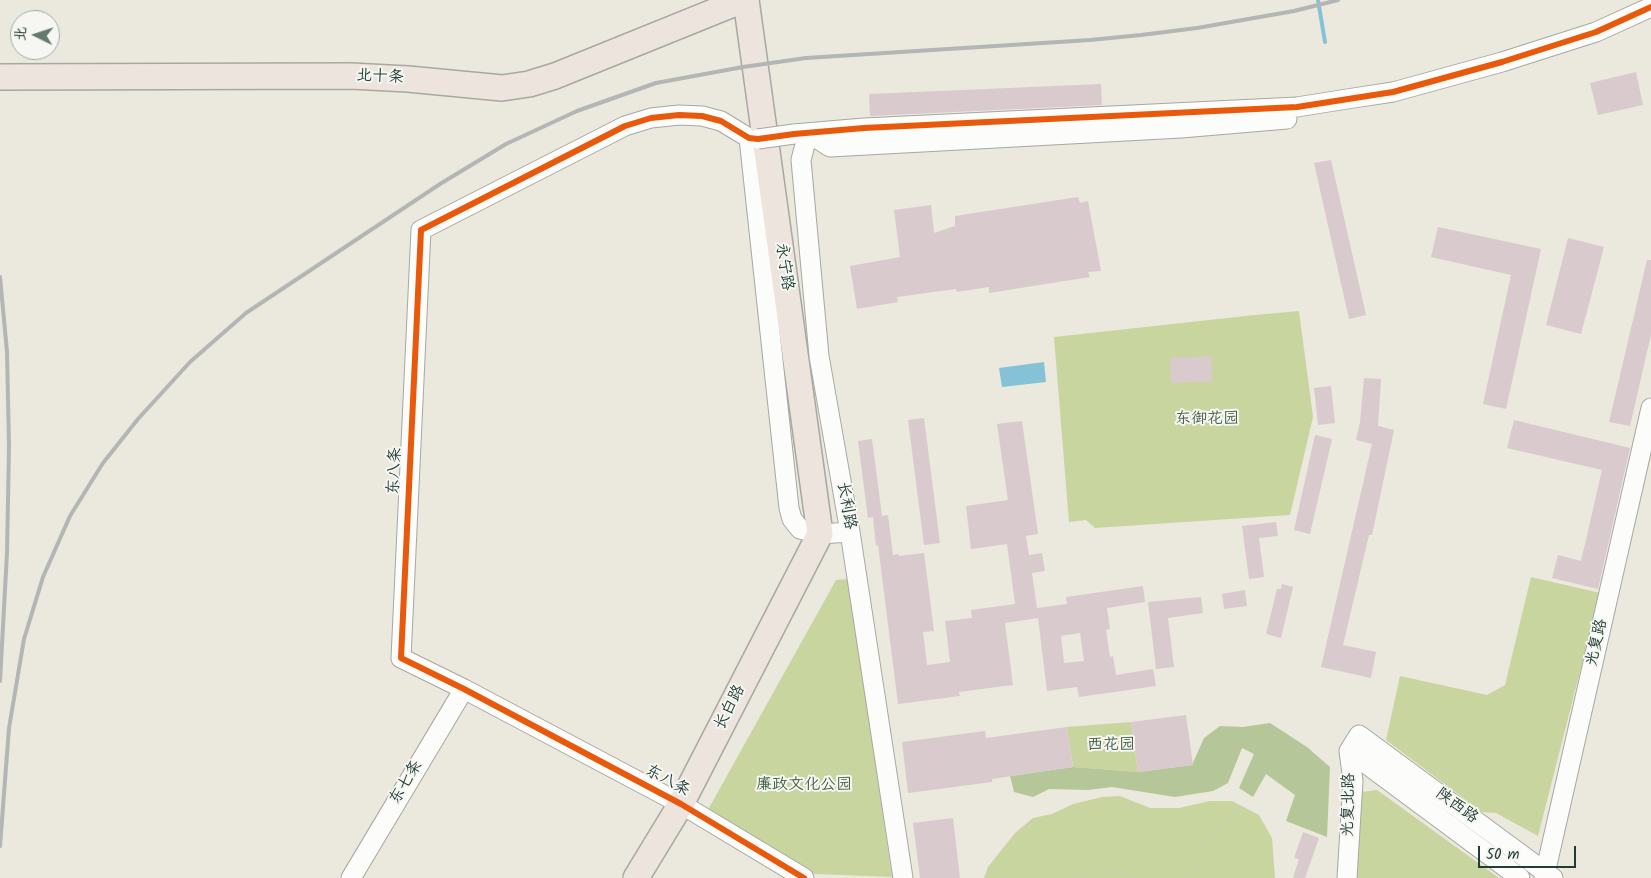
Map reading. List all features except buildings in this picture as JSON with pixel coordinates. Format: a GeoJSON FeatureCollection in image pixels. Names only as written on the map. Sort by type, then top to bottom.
{"type":"FeatureCollection","features":[{"type":"Feature","properties":{"kind":"main road","name":"北十条"},"geometry":{"type":"LineString","coordinates":[[0,77],[351,76],[408,79],[502,88],[529,84],[555,76],[745,0]]}},
{"type":"Feature","properties":{"kind":"main road","name":"永宁路"},"geometry":{"type":"LineString","coordinates":[[745,0],[820,534]]}},
{"type":"Feature","properties":{"kind":"main road","name":"长白路"},"geometry":{"type":"LineString","coordinates":[[636,878],[681,804],[820,534]]}},
{"type":"Feature","properties":{"kind":"street"},"geometry":{"type":"LineString","coordinates":[[850,532],[820,534],[800,529],[792,519],[789,508],[753,138],[864,128],[1297,107],[1347,100],[1393,92],[1502,62],[1596,32],[1651,8]]}},
{"type":"Feature","properties":{"kind":"street"},"geometry":{"type":"LineString","coordinates":[[801,133],[830,147],[1180,128],[1303,118],[1358,108],[1456,82],[1562,52],[1643,26],[1651,21]]}},
{"type":"Feature","properties":{"kind":"street","name":"东八条"},"geometry":{"type":"LineString","coordinates":[[753,138],[721,121],[702,116],[679,115],[651,118],[625,126],[421,230],[401,658],[464,689],[681,804],[804,878]]}},
{"type":"Feature","properties":{"kind":"street","name":"长利路"},"geometry":{"type":"LineString","coordinates":[[801,133],[801,160],[819,356],[850,532],[903,878]]}},
{"type":"Feature","properties":{"kind":"street","name":"光复路"},"geometry":{"type":"LineString","coordinates":[[1547,876],[1651,408]]}},
{"type":"Feature","properties":{"kind":"street","name":"东七条"},"geometry":{"type":"LineString","coordinates":[[351,878],[464,689]]}},
{"type":"Feature","properties":{"kind":"street","name":"陕西路"},"geometry":{"type":"LineString","coordinates":[[1354,743],[1547,876]]}},
{"type":"Feature","properties":{"kind":"street","name":"陕西路"},"geometry":{"type":"LineString","coordinates":[[1354,743],[1520,878]]}},
{"type":"Feature","properties":{"kind":"street","name":"光复北路"},"geometry":{"type":"LineString","coordinates":[[1347,878],[1354,743]]}},
{"type":"Feature","properties":{"kind":"path"},"geometry":{"type":"LineString","coordinates":[[1188,878],[1210,838],[1244,807]]}},
{"type":"Feature","properties":{"kind":"path"},"geometry":{"type":"LineString","coordinates":[[988,867],[1006,878]]}},
{"type":"Feature","properties":{"kind":"path"},"geometry":{"type":"LineString","coordinates":[[1076,878],[1110,872],[1138,878]]}},
{"type":"Feature","properties":{"kind":"green space","name":"东御花园"},"geometry":{"type":"Polygon","coordinates":[[[1299,311],[1313,417],[1290,515],[1095,528],[1086,520],[1069,522],[1054,337],[1299,311]]]}},
{"type":"Feature","properties":{"kind":"green space"},"geometry":{"type":"Polygon","coordinates":[[[1531,577],[1600,593],[1538,836],[1496,813],[1482,812],[1386,740],[1400,676],[1487,695],[1505,685],[1531,577]]]}},
{"type":"Feature","properties":{"kind":"green space","name":"廉政文化公园"},"geometry":{"type":"Polygon","coordinates":[[[848,579],[892,877],[815,874],[797,867],[713,817],[709,808],[836,580],[848,579]]]}},
{"type":"Feature","properties":{"kind":"green space","name":"西花园"},"geometry":{"type":"Polygon","coordinates":[[[1131,722],[1138,772],[1073,767],[1067,727],[1131,722]]]}},
{"type":"Feature","properties":{"kind":"green space"},"geometry":{"type":"Polygon","coordinates":[[[1270,723],[1307,747],[1330,767],[1327,837],[1286,821],[1295,795],[1266,774],[1253,797],[1239,788],[1254,754],[1242,748],[1228,783],[1213,791],[1175,797],[1112,787],[1088,790],[1049,789],[1033,797],[1014,792],[1010,776],[1073,767],[1138,772],[1192,765],[1204,738],[1220,726],[1243,727],[1270,723]]]}},
{"type":"Feature","properties":{"kind":"green space"},"geometry":{"type":"Polygon","coordinates":[[[1377,790],[1499,878],[1357,878],[1362,792],[1377,790]]]}},
{"type":"Feature","properties":{"kind":"green space"},"geometry":{"type":"Polygon","coordinates":[[[1120,796],[1150,808],[1179,808],[1210,801],[1232,801],[1259,815],[1272,838],[1275,878],[984,878],[988,867],[1015,833],[1033,818],[1052,814],[1073,804],[1102,797],[1120,796]]]}},
{"type":"Feature","properties":{"kind":"water"},"geometry":{"type":"Polygon","coordinates":[[[1044,362],[1046,382],[1002,387],[999,368],[1044,362]]]}},
{"type":"Feature","properties":{"kind":"waterway"},"geometry":{"type":"LineString","coordinates":[[1318,0],[1325,42]]}},
{"type":"Feature","properties":{"kind":"railway"},"geometry":{"type":"LineString","coordinates":[[0,846],[9,728],[24,639],[43,577],[70,516],[103,463],[138,419],[190,362],[246,313],[440,184],[506,144],[577,111],[656,83],[806,58],[1141,35],[1197,28],[1294,11],[1338,0]]}},
{"type":"Feature","properties":{"kind":"railway"},"geometry":{"type":"LineString","coordinates":[[0,277],[7,352],[9,446],[7,553],[0,681]]}},
{"type":"Feature","properties":{"kind":"cycle path"},"geometry":{"type":"LineString","coordinates":[[804,878],[681,804],[464,689],[401,658],[421,230],[625,126],[651,118],[679,115],[702,116],[721,121],[749,138],[758,139],[864,128],[1297,107],[1393,92],[1502,62],[1596,32],[1651,7]]}}]}
